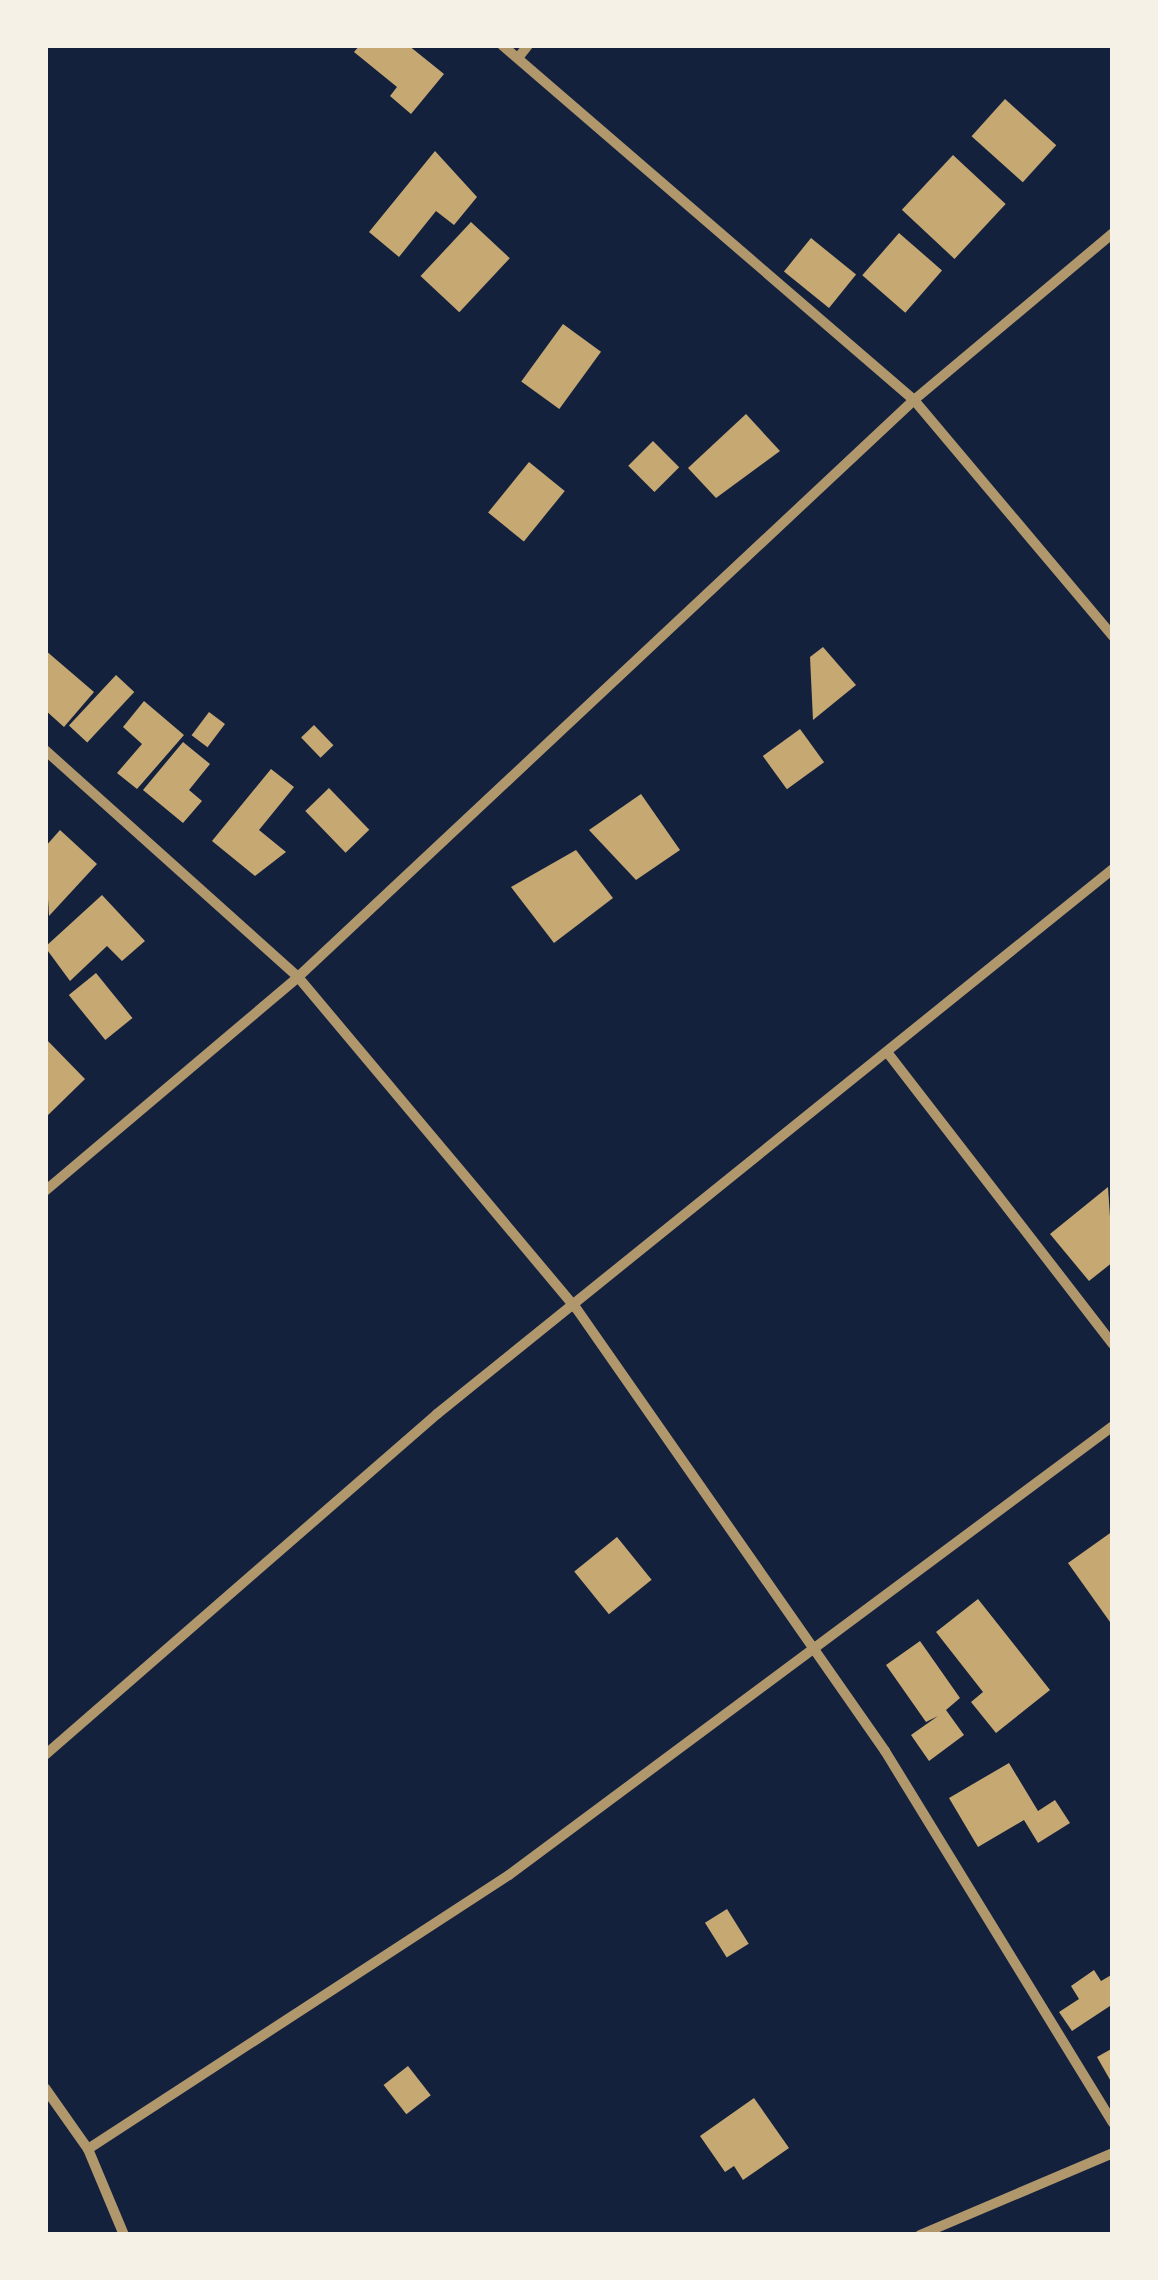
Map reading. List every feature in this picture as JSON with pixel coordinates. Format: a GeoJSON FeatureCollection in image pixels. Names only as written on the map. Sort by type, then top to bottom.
{"type":"FeatureCollection","features":[{"type":"Feature","properties":{"kind":"street"},"geometry":{"type":"LineString","coordinates":[[502,45],[914,400],[1113,636]]}},
{"type":"Feature","properties":{"kind":"street"},"geometry":{"type":"LineString","coordinates":[[518,58],[528,45]]}},
{"type":"Feature","properties":{"kind":"street"},"geometry":{"type":"LineString","coordinates":[[45,1191],[298,977],[914,400],[1113,233]]}},
{"type":"Feature","properties":{"kind":"street"},"geometry":{"type":"LineString","coordinates":[[45,750],[298,977],[573,1305],[814,1650],[1113,2123]]}},
{"type":"Feature","properties":{"kind":"street"},"geometry":{"type":"LineString","coordinates":[[45,1755],[573,1305],[1113,869]]}},
{"type":"Feature","properties":{"kind":"street"},"geometry":{"type":"LineString","coordinates":[[886,1052],[1113,1344]]}},
{"type":"Feature","properties":{"kind":"street"},"geometry":{"type":"LineString","coordinates":[[88,2149],[509,1876],[1113,1426]]}},
{"type":"Feature","properties":{"kind":"street"},"geometry":{"type":"LineString","coordinates":[[45,2088],[88,2149],[124,2235]]}},
{"type":"Feature","properties":{"kind":"street"},"geometry":{"type":"LineString","coordinates":[[920,2235],[1113,2153]]}},
{"type":"Feature","properties":{"kind":"building"},"geometry":{"type":"Polygon","coordinates":[[[360,45],[408,45],[444,74],[411,114],[390,96],[397,87],[354,52],[360,45]]]}},
{"type":"Feature","properties":{"kind":"building"},"geometry":{"type":"Polygon","coordinates":[[[1005,99],[1056,145],[1023,182],[972,136],[1005,99]]]}},
{"type":"Feature","properties":{"kind":"building"},"geometry":{"type":"Polygon","coordinates":[[[435,151],[477,197],[454,225],[436,211],[399,257],[369,232],[435,151]]]}},
{"type":"Feature","properties":{"kind":"building"},"geometry":{"type":"Polygon","coordinates":[[[953,155],[1006,204],[955,259],[902,210],[953,155]]]}},
{"type":"Feature","properties":{"kind":"building"},"geometry":{"type":"Polygon","coordinates":[[[471,222],[510,258],[459,312],[421,276],[471,222]]]}},
{"type":"Feature","properties":{"kind":"building"},"geometry":{"type":"Polygon","coordinates":[[[899,233],[942,270],[905,313],[862,275],[899,233]]]}},
{"type":"Feature","properties":{"kind":"building"},"geometry":{"type":"Polygon","coordinates":[[[811,238],[856,275],[829,308],[784,271],[811,238]]]}},
{"type":"Feature","properties":{"kind":"building"},"geometry":{"type":"Polygon","coordinates":[[[563,324],[601,352],[559,409],[521,381],[563,324]]]}},
{"type":"Feature","properties":{"kind":"building"},"geometry":{"type":"Polygon","coordinates":[[[746,414],[780,451],[716,498],[688,468],[746,414]]]}},
{"type":"Feature","properties":{"kind":"building"},"geometry":{"type":"Polygon","coordinates":[[[653,441],[679,467],[654,492],[628,466],[653,441]]]}},
{"type":"Feature","properties":{"kind":"building"},"geometry":{"type":"Polygon","coordinates":[[[529,462],[565,491],[524,541],[488,513],[529,462]]]}},
{"type":"Feature","properties":{"kind":"building"},"geometry":{"type":"Polygon","coordinates":[[[823,647],[856,685],[813,720],[810,657],[823,647]]]}},
{"type":"Feature","properties":{"kind":"building"},"geometry":{"type":"Polygon","coordinates":[[[45,650],[94,692],[64,727],[45,710],[45,650]]]}},
{"type":"Feature","properties":{"kind":"building"},"geometry":{"type":"Polygon","coordinates":[[[116,675],[134,692],[87,743],[69,725],[116,675]]]}},
{"type":"Feature","properties":{"kind":"building"},"geometry":{"type":"Polygon","coordinates":[[[144,701],[184,735],[137,789],[117,773],[142,744],[123,727],[144,701]]]}},
{"type":"Feature","properties":{"kind":"building"},"geometry":{"type":"Polygon","coordinates":[[[209,712],[225,724],[208,747],[192,735],[209,712]]]}},
{"type":"Feature","properties":{"kind":"building"},"geometry":{"type":"Polygon","coordinates":[[[314,725],[333,745],[321,758],[301,738],[314,725]]]}},
{"type":"Feature","properties":{"kind":"building"},"geometry":{"type":"Polygon","coordinates":[[[800,729],[824,762],[787,789],[763,756],[800,729]]]}},
{"type":"Feature","properties":{"kind":"building"},"geometry":{"type":"Polygon","coordinates":[[[183,742],[210,764],[189,790],[202,801],[183,823],[143,790],[183,742]]]}},
{"type":"Feature","properties":{"kind":"building"},"geometry":{"type":"Polygon","coordinates":[[[271,769],[294,787],[259,830],[286,852],[255,876],[212,841],[271,769]]]}},
{"type":"Feature","properties":{"kind":"building"},"geometry":{"type":"Polygon","coordinates":[[[329,788],[369,830],[346,853],[305,811],[329,788]]]}},
{"type":"Feature","properties":{"kind":"building"},"geometry":{"type":"Polygon","coordinates":[[[641,794],[680,850],[636,880],[589,830],[641,794]]]}},
{"type":"Feature","properties":{"kind":"building"},"geometry":{"type":"Polygon","coordinates":[[[60,830],[97,864],[49,916],[45,847],[60,830]]]}},
{"type":"Feature","properties":{"kind":"building"},"geometry":{"type":"Polygon","coordinates":[[[576,850],[613,898],[554,943],[511,887],[576,850]]]}},
{"type":"Feature","properties":{"kind":"building"},"geometry":{"type":"Polygon","coordinates":[[[102,895],[145,941],[122,961],[107,946],[70,981],[45,947],[102,895]]]}},
{"type":"Feature","properties":{"kind":"building"},"geometry":{"type":"Polygon","coordinates":[[[96,973],[133,1018],[105,1040],[69,995],[96,973]]]}},
{"type":"Feature","properties":{"kind":"building"},"geometry":{"type":"Polygon","coordinates":[[[45,1038],[85,1079],[45,1118],[45,1038]]]}},
{"type":"Feature","properties":{"kind":"building"},"geometry":{"type":"Polygon","coordinates":[[[1108,1187],[1113,1262],[1089,1281],[1050,1234],[1108,1187]]]}},
{"type":"Feature","properties":{"kind":"building"},"geometry":{"type":"Polygon","coordinates":[[[1113,1531],[1113,1620],[1110,1622],[1068,1563],[1113,1531]]]}},
{"type":"Feature","properties":{"kind":"building"},"geometry":{"type":"Polygon","coordinates":[[[617,1537],[652,1580],[609,1614],[574,1572],[617,1537]]]}},
{"type":"Feature","properties":{"kind":"building"},"geometry":{"type":"Polygon","coordinates":[[[978,1599],[1050,1690],[996,1733],[971,1702],[983,1692],[936,1632],[978,1599]]]}},
{"type":"Feature","properties":{"kind":"building"},"geometry":{"type":"Polygon","coordinates":[[[920,1641],[960,1698],[946,1710],[964,1735],[929,1761],[911,1735],[938,1716],[926,1722],[886,1665],[920,1641]]]}},
{"type":"Feature","properties":{"kind":"building"},"geometry":{"type":"Polygon","coordinates":[[[1009,1763],[1038,1811],[1055,1800],[1070,1823],[1038,1843],[1024,1820],[978,1847],[949,1798],[1009,1763]]]}},
{"type":"Feature","properties":{"kind":"building"},"geometry":{"type":"Polygon","coordinates":[[[727,1909],[749,1944],[727,1958],[705,1923],[727,1909]]]}},
{"type":"Feature","properties":{"kind":"building"},"geometry":{"type":"Polygon","coordinates":[[[1094,1970],[1101,1981],[1113,1974],[1113,2004],[1072,2031],[1059,2012],[1079,1999],[1071,1986],[1094,1970]]]}},
{"type":"Feature","properties":{"kind":"building"},"geometry":{"type":"Polygon","coordinates":[[[1113,2048],[1113,2085],[1097,2057],[1113,2048]]]}},
{"type":"Feature","properties":{"kind":"building"},"geometry":{"type":"Polygon","coordinates":[[[408,2066],[431,2095],[406,2114],[384,2085],[408,2066]]]}},
{"type":"Feature","properties":{"kind":"building"},"geometry":{"type":"Polygon","coordinates":[[[754,2098],[789,2148],[743,2180],[734,2166],[725,2172],[700,2136],[754,2098]]]}}]}
